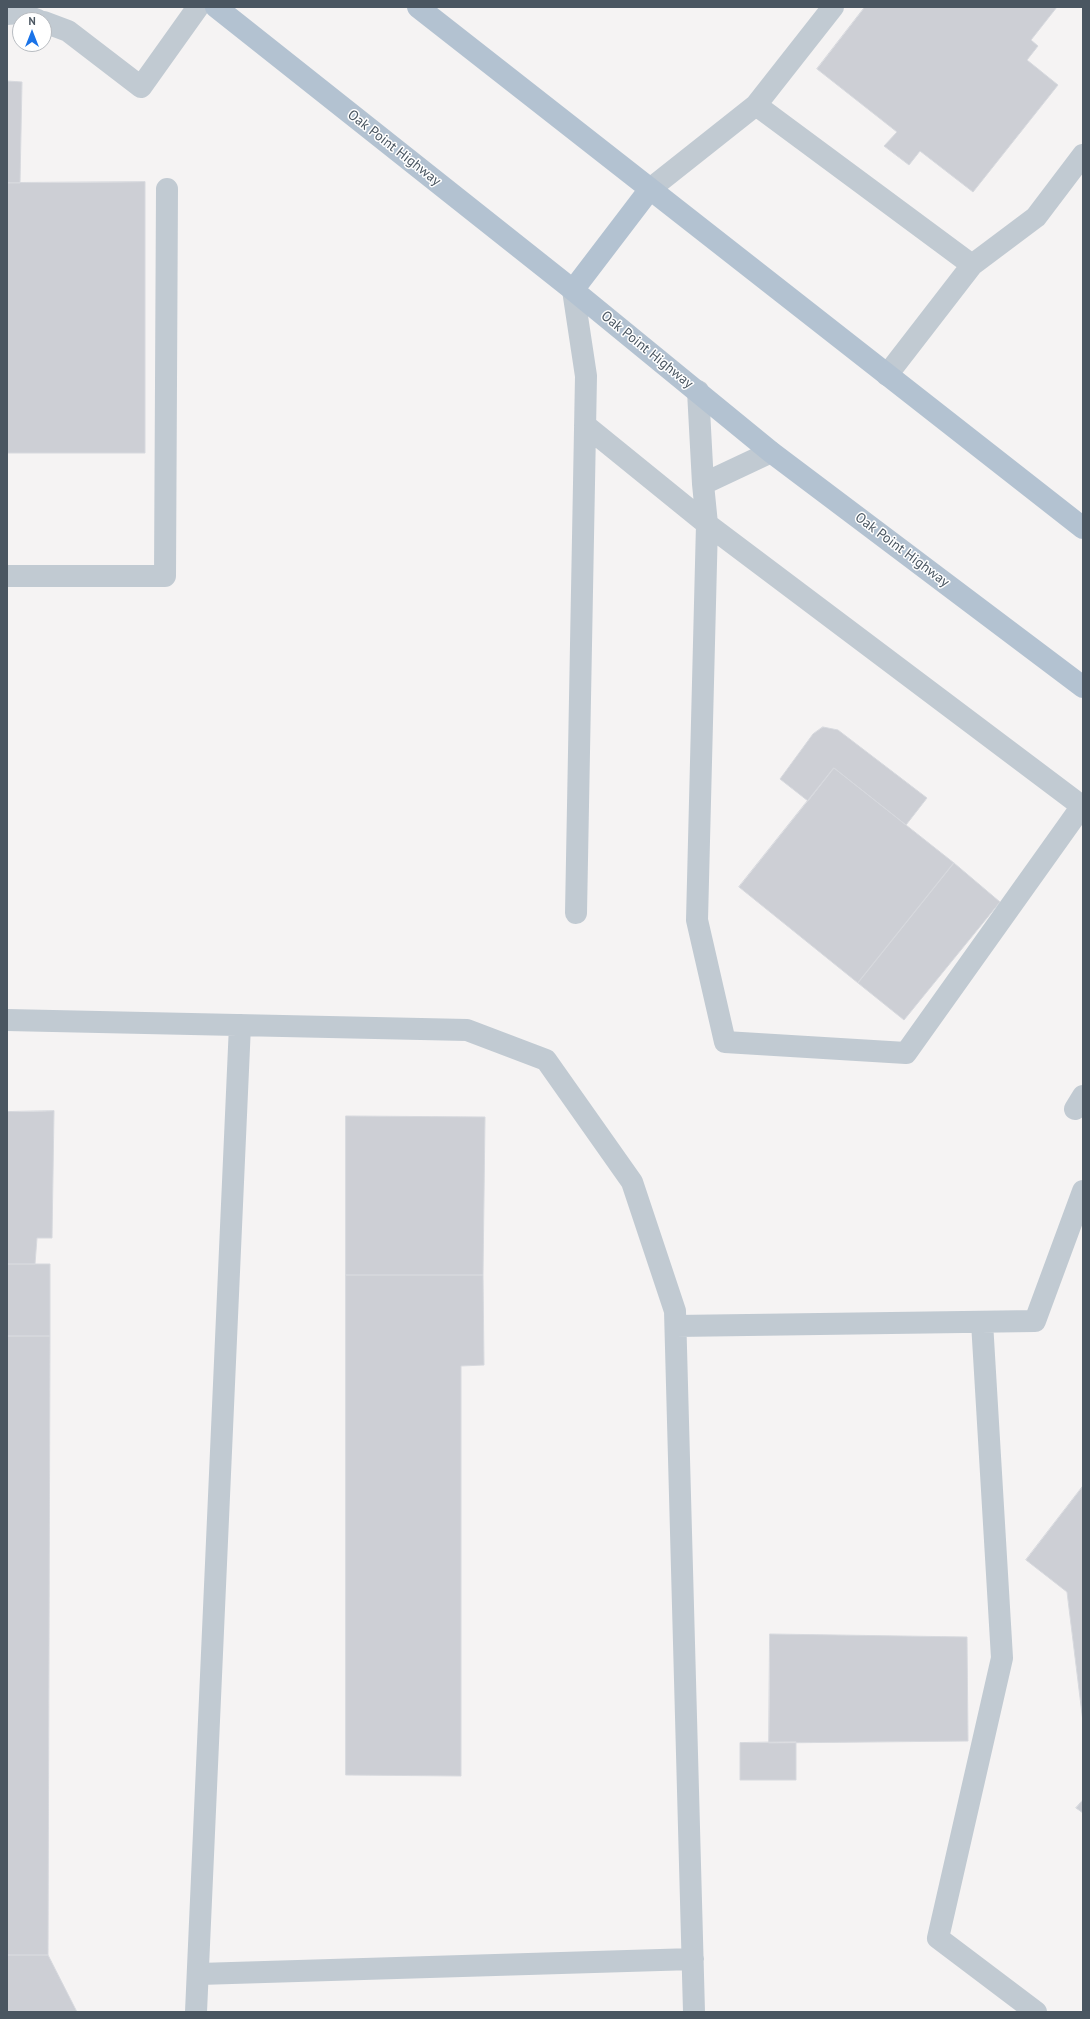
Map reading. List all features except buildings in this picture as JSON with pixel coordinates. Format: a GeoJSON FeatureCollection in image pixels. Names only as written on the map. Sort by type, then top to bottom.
{"type":"FeatureCollection","features":[{"type":"Feature","properties":{"kind":"main road","name":"Oak Point Highway"},"geometry":{"type":"LineString","coordinates":[[216,7],[573,290],[771,452],[1083,687]]}},
{"type":"Feature","properties":{"kind":"main road"},"geometry":{"type":"LineString","coordinates":[[418,7],[1083,528]]}},
{"type":"Feature","properties":{"kind":"main road"},"geometry":{"type":"LineString","coordinates":[[573,290],[650,189]]}},
{"type":"Feature","properties":{"kind":"lane"},"geometry":{"type":"LineString","coordinates":[[52,25],[68,31],[141,87],[198,7]]}},
{"type":"Feature","properties":{"kind":"lane"},"geometry":{"type":"LineString","coordinates":[[650,189],[756,105],[834,7]]}},
{"type":"Feature","properties":{"kind":"lane"},"geometry":{"type":"LineString","coordinates":[[756,105],[972,265]]}},
{"type":"Feature","properties":{"kind":"lane"},"geometry":{"type":"LineString","coordinates":[[887,375],[972,265],[1036,217],[1083,155]]}},
{"type":"Feature","properties":{"kind":"lane"},"geometry":{"type":"LineString","coordinates":[[7,576],[165,576],[167,189]]}},
{"type":"Feature","properties":{"kind":"lane"},"geometry":{"type":"LineString","coordinates":[[573,290],[586,376],[576,913]]}},
{"type":"Feature","properties":{"kind":"lane"},"geometry":{"type":"LineString","coordinates":[[585,425],[707,524],[1082,806],[906,1053],[725,1042],[697,920],[707,524],[703,484],[698,391]]}},
{"type":"Feature","properties":{"kind":"lane"},"geometry":{"type":"LineString","coordinates":[[703,484],[771,452]]}},
{"type":"Feature","properties":{"kind":"lane"},"geometry":{"type":"LineString","coordinates":[[7,1020],[467,1030],[546,1060],[632,1182],[675,1311],[694,2012]]}},
{"type":"Feature","properties":{"kind":"lane"},"geometry":{"type":"LineString","coordinates":[[196,2012],[199,1974],[240,1025]]}},
{"type":"Feature","properties":{"kind":"lane"},"geometry":{"type":"LineString","coordinates":[[676,1326],[1035,1321],[1083,1192]]}},
{"type":"Feature","properties":{"kind":"lane"},"geometry":{"type":"LineString","coordinates":[[982,1322],[1002,1658],[938,1938],[1036,2012]]}},
{"type":"Feature","properties":{"kind":"lane"},"geometry":{"type":"LineString","coordinates":[[199,1974],[693,1959]]}}]}
